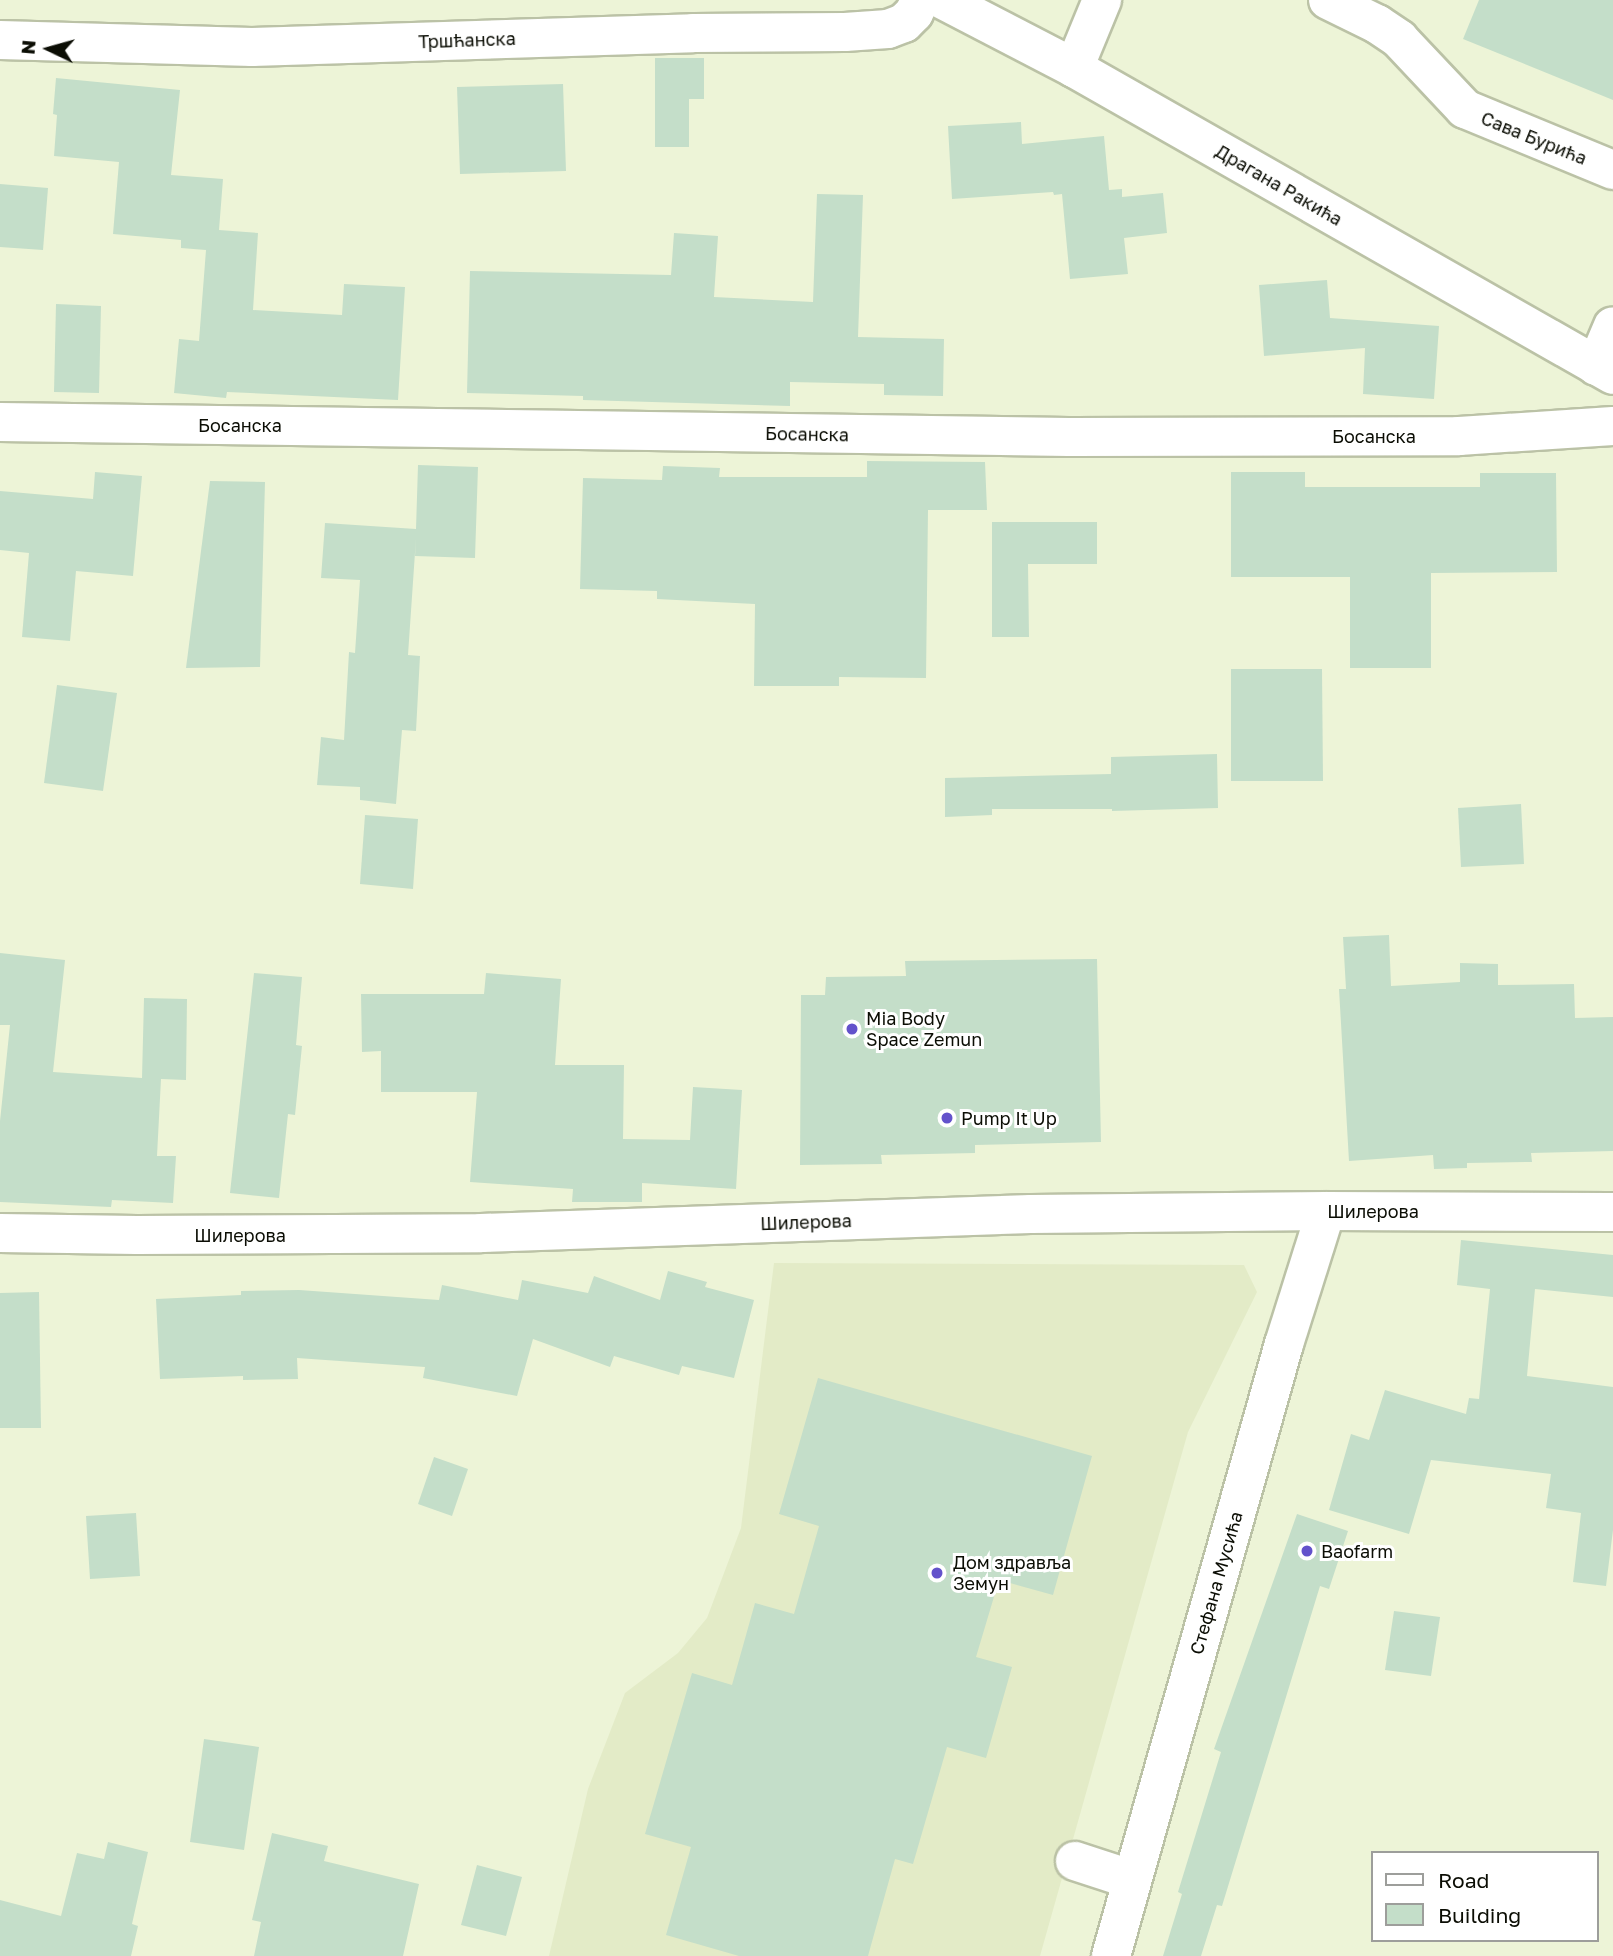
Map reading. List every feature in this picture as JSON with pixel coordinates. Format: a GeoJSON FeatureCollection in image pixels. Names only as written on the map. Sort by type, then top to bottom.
{"type":"FeatureCollection","features":[{"type":"Feature","properties":{"kind":"street","name":"Тршћанска"},"geometry":{"type":"LineString","coordinates":[[0,40],[252,47],[693,33],[845,32],[888,29],[904,23],[914,13],[920,0]]}},
{"type":"Feature","properties":{"kind":"street","name":"Драгана Ракића"},"geometry":{"type":"LineString","coordinates":[[943,0],[1074,68],[1605,371]]}},
{"type":"Feature","properties":{"kind":"street"},"geometry":{"type":"LineString","coordinates":[[1074,68],[1102,0]]}},
{"type":"Feature","properties":{"kind":"street","name":"Сава Бурића"},"geometry":{"type":"LineString","coordinates":[[1328,0],[1377,24],[1399,39],[1465,109],[1613,170]]}},
{"type":"Feature","properties":{"kind":"street"},"geometry":{"type":"LineString","coordinates":[[1605,371],[1613,326]]}},
{"type":"Feature","properties":{"kind":"street","name":"Босанска"},"geometry":{"type":"LineString","coordinates":[[0,422],[1069,437],[1459,436],[1613,426]]}},
{"type":"Feature","properties":{"kind":"street","name":"Шилерова"},"geometry":{"type":"LineString","coordinates":[[0,1233],[137,1236],[481,1233],[1005,1215],[1326,1211],[1613,1212]]}},
{"type":"Feature","properties":{"kind":"street","name":"Стефана Мусића"},"geometry":{"type":"LineString","coordinates":[[1111,1956],[1130,1879],[1284,1344],[1326,1211]]}},
{"type":"Feature","properties":{"kind":"street"},"geometry":{"type":"LineString","coordinates":[[1075,1861],[1130,1879]]}},
{"type":"Feature","properties":{"kind":"shaded area","name":"Дом здравља Земун"},"geometry":{"type":"Polygon","coordinates":[[[774,1263],[1244,1265],[1257,1292],[1188,1432],[1040,1956],[549,1956],[588,1789],[625,1693],[678,1653],[707,1618],[741,1528],[774,1263]]]}},
{"type":"Feature","properties":{"kind":"building"},"geometry":{"type":"Polygon","coordinates":[[[1479,0],[1613,0],[1613,100],[1463,39],[1479,0]]]}},
{"type":"Feature","properties":{"kind":"building"},"geometry":{"type":"Polygon","coordinates":[[[655,58],[704,58],[704,99],[689,99],[689,147],[655,147],[655,58]]]}},
{"type":"Feature","properties":{"kind":"building"},"geometry":{"type":"Polygon","coordinates":[[[56,78],[180,90],[171,175],[223,179],[219,230],[258,233],[253,310],[342,315],[344,284],[405,287],[398,400],[227,392],[226,398],[174,393],[179,339],[199,341],[206,250],[181,248],[181,240],[113,234],[119,162],[54,156],[56,78]]]}},
{"type":"Feature","properties":{"kind":"building"},"geometry":{"type":"Polygon","coordinates":[[[563,84],[566,171],[460,174],[457,87],[563,84]]]}},
{"type":"Feature","properties":{"kind":"building"},"geometry":{"type":"Polygon","coordinates":[[[1021,122],[1022,144],[1104,136],[1109,190],[1122,189],[1122,197],[1163,193],[1167,233],[1124,238],[1128,274],[1070,279],[1062,194],[1054,195],[1053,192],[952,199],[948,126],[1021,122]]]}},
{"type":"Feature","properties":{"kind":"building"},"geometry":{"type":"Polygon","coordinates":[[[0,184],[48,188],[43,250],[0,247],[0,184]]]}},
{"type":"Feature","properties":{"kind":"building"},"geometry":{"type":"Polygon","coordinates":[[[817,194],[863,195],[858,337],[944,339],[943,396],[884,395],[884,384],[790,382],[790,406],[583,400],[583,396],[467,393],[470,271],[671,275],[674,233],[718,236],[714,297],[813,302],[817,194]]]}},
{"type":"Feature","properties":{"kind":"building"},"geometry":{"type":"Polygon","coordinates":[[[1327,280],[1330,318],[1439,326],[1434,399],[1363,394],[1365,348],[1264,356],[1259,285],[1327,280]]]}},
{"type":"Feature","properties":{"kind":"building"},"geometry":{"type":"Polygon","coordinates":[[[56,304],[101,306],[99,393],[54,392],[56,304]]]}},
{"type":"Feature","properties":{"kind":"building"},"geometry":{"type":"Polygon","coordinates":[[[867,461],[985,462],[987,510],[928,510],[926,678],[839,677],[839,686],[754,686],[755,604],[657,599],[657,591],[580,589],[583,478],[662,480],[663,466],[720,468],[719,477],[867,477],[867,461]]]}},
{"type":"Feature","properties":{"kind":"building"},"geometry":{"type":"Polygon","coordinates":[[[418,465],[478,467],[475,558],[415,556],[416,538],[408,655],[420,656],[416,731],[402,730],[396,804],[360,800],[360,787],[317,785],[321,737],[344,740],[349,652],[355,653],[360,580],[321,578],[325,523],[416,529],[418,465]]]}},
{"type":"Feature","properties":{"kind":"building"},"geometry":{"type":"Polygon","coordinates":[[[95,472],[142,476],[133,576],[76,571],[70,641],[22,637],[29,553],[0,550],[0,491],[93,499],[95,472]]]}},
{"type":"Feature","properties":{"kind":"building"},"geometry":{"type":"Polygon","coordinates":[[[1231,472],[1305,472],[1305,487],[1480,487],[1480,473],[1556,473],[1557,572],[1431,573],[1431,668],[1350,668],[1350,577],[1231,577],[1231,472]]]}},
{"type":"Feature","properties":{"kind":"building"},"geometry":{"type":"Polygon","coordinates":[[[210,481],[265,482],[260,667],[186,668],[210,481]]]}},
{"type":"Feature","properties":{"kind":"building"},"geometry":{"type":"Polygon","coordinates":[[[992,522],[1097,522],[1097,564],[1028,564],[1029,637],[992,637],[992,522]]]}},
{"type":"Feature","properties":{"kind":"building"},"geometry":{"type":"Polygon","coordinates":[[[1231,669],[1322,669],[1323,781],[1231,781],[1231,669]]]}},
{"type":"Feature","properties":{"kind":"building"},"geometry":{"type":"Polygon","coordinates":[[[57,685],[117,693],[103,791],[44,783],[57,685]]]}},
{"type":"Feature","properties":{"kind":"building"},"geometry":{"type":"Polygon","coordinates":[[[1217,754],[1218,808],[1112,811],[992,809],[992,815],[945,817],[945,778],[1111,774],[1111,757],[1217,754]]]}},
{"type":"Feature","properties":{"kind":"building"},"geometry":{"type":"Polygon","coordinates":[[[1521,804],[1524,864],[1461,867],[1458,808],[1521,804]]]}},
{"type":"Feature","properties":{"kind":"building"},"geometry":{"type":"Polygon","coordinates":[[[365,815],[418,819],[413,889],[360,884],[365,815]]]}},
{"type":"Feature","properties":{"kind":"building"},"geometry":{"type":"Polygon","coordinates":[[[1389,935],[1391,986],[1460,982],[1460,963],[1498,964],[1498,985],[1574,984],[1575,1018],[1613,1017],[1613,1151],[1531,1153],[1532,1162],[1467,1163],[1467,1168],[1434,1169],[1433,1155],[1349,1161],[1339,989],[1346,989],[1343,937],[1389,935]]]}},
{"type":"Feature","properties":{"kind":"building"},"geometry":{"type":"Polygon","coordinates":[[[0,953],[65,960],[53,1072],[142,1078],[144,998],[187,999],[186,1080],[161,1079],[157,1156],[176,1156],[173,1203],[112,1200],[111,1207],[0,1202],[0,1121],[10,1025],[0,1025],[0,953]]]}},
{"type":"Feature","properties":{"kind":"building"},"geometry":{"type":"Polygon","coordinates":[[[1097,959],[1101,1142],[975,1145],[975,1153],[881,1155],[882,1164],[800,1165],[801,995],[825,995],[826,977],[906,976],[905,961],[1097,959]]]}},
{"type":"Feature","properties":{"kind":"building"},"geometry":{"type":"Polygon","coordinates":[[[254,973],[302,977],[296,1045],[302,1046],[295,1115],[288,1114],[279,1198],[230,1193],[254,973]]]}},
{"type":"Feature","properties":{"kind":"building"},"geometry":{"type":"Polygon","coordinates":[[[486,973],[561,979],[555,1065],[624,1065],[623,1139],[690,1140],[693,1087],[742,1090],[736,1189],[642,1183],[642,1202],[572,1202],[573,1189],[470,1182],[477,1092],[381,1092],[381,1051],[362,1052],[361,994],[484,994],[486,973]]]}},
{"type":"Feature","properties":{"kind":"building"},"geometry":{"type":"Polygon","coordinates":[[[1461,1240],[1613,1255],[1613,1297],[1535,1289],[1527,1376],[1613,1387],[1613,1530],[1606,1586],[1573,1582],[1581,1513],[1546,1508],[1551,1474],[1431,1460],[1409,1534],[1329,1510],[1351,1434],[1369,1440],[1385,1390],[1466,1414],[1469,1398],[1479,1399],[1490,1289],[1457,1285],[1461,1240]]]}},
{"type":"Feature","properties":{"kind":"building"},"geometry":{"type":"Polygon","coordinates":[[[668,1271],[707,1282],[705,1287],[754,1300],[734,1378],[682,1366],[679,1375],[614,1356],[610,1367],[533,1339],[517,1396],[423,1378],[425,1367],[297,1358],[298,1379],[243,1380],[243,1376],[160,1379],[156,1299],[241,1295],[241,1291],[299,1290],[439,1300],[442,1285],[518,1300],[522,1280],[588,1293],[594,1276],[660,1300],[668,1271]]]}},
{"type":"Feature","properties":{"kind":"building"},"geometry":{"type":"Polygon","coordinates":[[[39,1292],[41,1428],[0,1428],[0,1293],[39,1292]]]}},
{"type":"Feature","properties":{"kind":"building"},"geometry":{"type":"Polygon","coordinates":[[[818,1378],[1092,1456],[1053,1595],[999,1580],[976,1657],[1012,1667],[986,1758],[947,1747],[913,1864],[895,1859],[868,1956],[739,1956],[666,1935],[691,1847],[645,1834],[692,1673],[732,1685],[755,1603],[794,1614],[819,1526],[779,1514],[818,1378]]]}},
{"type":"Feature","properties":{"kind":"building"},"geometry":{"type":"Polygon","coordinates":[[[434,1457],[468,1469],[452,1516],[418,1504],[434,1457]]]}},
{"type":"Feature","properties":{"kind":"building"},"geometry":{"type":"Polygon","coordinates":[[[136,1513],[140,1576],[90,1579],[86,1516],[136,1513]]]}},
{"type":"Feature","properties":{"kind":"building"},"geometry":{"type":"Polygon","coordinates":[[[1297,1514],[1348,1531],[1329,1589],[1320,1586],[1222,1906],[1217,1905],[1201,1956],[1163,1956],[1182,1894],[1178,1892],[1221,1752],[1214,1749],[1297,1514]]]}},
{"type":"Feature","properties":{"kind":"building"},"geometry":{"type":"Polygon","coordinates":[[[1394,1611],[1440,1617],[1431,1676],[1385,1670],[1394,1611]]]}},
{"type":"Feature","properties":{"kind":"building"},"geometry":{"type":"Polygon","coordinates":[[[204,1739],[259,1747],[244,1850],[190,1842],[204,1739]]]}},
{"type":"Feature","properties":{"kind":"building"},"geometry":{"type":"Polygon","coordinates":[[[272,1833],[328,1846],[324,1861],[419,1884],[403,1956],[254,1956],[261,1922],[252,1920],[272,1833]]]}},
{"type":"Feature","properties":{"kind":"building"},"geometry":{"type":"Polygon","coordinates":[[[108,1842],[148,1852],[132,1924],[138,1926],[131,1956],[0,1956],[0,1900],[61,1916],[77,1853],[104,1859],[108,1842]]]}},
{"type":"Feature","properties":{"kind":"building"},"geometry":{"type":"Polygon","coordinates":[[[477,1865],[522,1877],[506,1936],[461,1925],[477,1865]]]}},
{"type":"Feature","properties":{"kind":"place","name":"Mia Body Space Zemun"},"geometry":{"type":"Point","coordinates":[852,1029]}},
{"type":"Feature","properties":{"kind":"place","name":"Pump It Up"},"geometry":{"type":"Point","coordinates":[947,1118]}},
{"type":"Feature","properties":{"kind":"place","name":"Baofarm"},"geometry":{"type":"Point","coordinates":[1307,1551]}},
{"type":"Feature","properties":{"kind":"place","name":"Дом здравља Земун"},"geometry":{"type":"Point","coordinates":[937,1573]}}]}
